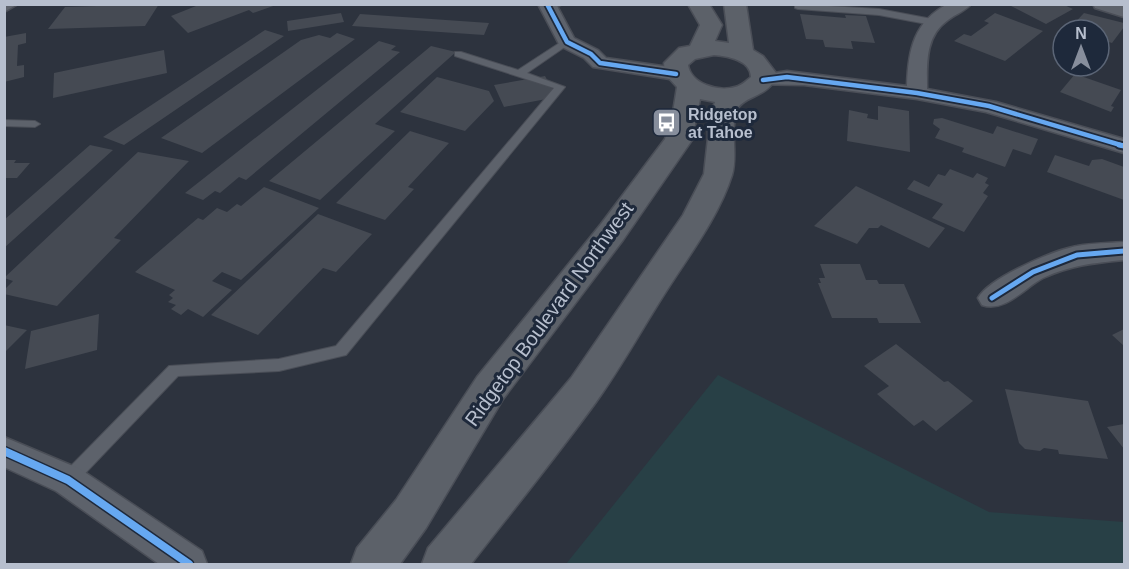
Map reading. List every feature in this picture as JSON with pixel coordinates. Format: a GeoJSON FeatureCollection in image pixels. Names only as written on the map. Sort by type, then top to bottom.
{"type":"FeatureCollection","features":[{"type":"Feature","properties":{"kind":"main road","name":"Ridgetop Boulevard Northwest"},"geometry":{"type":"LineString","coordinates":[[373,564],[411,514],[490,388],[612,232],[678,140],[686,112],[687,66],[711,25],[698,4]]}},
{"type":"Feature","properties":{"kind":"main road"},"geometry":{"type":"LineString","coordinates":[[735,4],[758,74]]}},
{"type":"Feature","properties":{"kind":"main road"},"geometry":{"type":"LineString","coordinates":[[714,48],[758,74],[712,95],[687,66],[714,48]]}},
{"type":"Feature","properties":{"kind":"main road"},"geometry":{"type":"LineString","coordinates":[[444,564],[584,389],[698,218],[718,174],[722,138],[721,121],[725,106],[758,74]]}},
{"type":"Feature","properties":{"kind":"street"},"geometry":{"type":"LineString","coordinates":[[4,7],[10,4]]}},
{"type":"Feature","properties":{"kind":"street"},"geometry":{"type":"LineString","coordinates":[[917,93],[917,50],[932,22],[947,11],[963,4]]}},
{"type":"Feature","properties":{"kind":"street"},"geometry":{"type":"LineString","coordinates":[[1101,4],[1125,12]]}},
{"type":"Feature","properties":{"kind":"street"},"geometry":{"type":"LineString","coordinates":[[552,5],[567,42],[591,54],[600,63],[687,66]]}},
{"type":"Feature","properties":{"kind":"street"},"geometry":{"type":"LineString","coordinates":[[758,74],[917,93],[989,105],[1125,146]]}},
{"type":"Feature","properties":{"kind":"street"},"geometry":{"type":"LineString","coordinates":[[992,298],[1033,272],[1077,255],[1125,251]]}},
{"type":"Feature","properties":{"kind":"street"},"geometry":{"type":"LineString","coordinates":[[4,451],[68,480],[189,564]]}},
{"type":"Feature","properties":{"kind":"lane"},"geometry":{"type":"LineString","coordinates":[[798,6],[879,12],[932,22]]}},
{"type":"Feature","properties":{"kind":"lane"},"geometry":{"type":"LineString","coordinates":[[519,74],[567,42]]}},
{"type":"Feature","properties":{"kind":"lane"},"geometry":{"type":"LineString","coordinates":[[68,480],[174,369],[279,365],[341,351],[561,87],[458,54]]}},
{"type":"Feature","properties":{"kind":"lane"},"geometry":{"type":"LineString","coordinates":[[4,123],[35,124]]}},
{"type":"Feature","properties":{"kind":"green space"},"geometry":{"type":"Polygon","coordinates":[[[718,375],[989,512],[1124,522],[1124,564],[566,564],[718,375]]]}},
{"type":"Feature","properties":{"kind":"building"},"geometry":{"type":"Polygon","coordinates":[[[159,4],[145,26],[48,29],[65,7],[159,4]]]}},
{"type":"Feature","properties":{"kind":"building"},"geometry":{"type":"Polygon","coordinates":[[[201,4],[276,5],[253,13],[249,10],[188,33],[171,16],[201,4]]]}},
{"type":"Feature","properties":{"kind":"building"},"geometry":{"type":"Polygon","coordinates":[[[1015,4],[1062,4],[1073,9],[1057,18],[1051,18],[1051,21],[1046,24],[1011,6],[1015,4]]]}},
{"type":"Feature","properties":{"kind":"building"},"geometry":{"type":"Polygon","coordinates":[[[341,13],[344,22],[288,31],[287,21],[341,13]]]}},
{"type":"Feature","properties":{"kind":"building"},"geometry":{"type":"Polygon","coordinates":[[[995,13],[1043,31],[1005,61],[954,41],[964,34],[971,36],[989,23],[984,21],[995,13]]]}},
{"type":"Feature","properties":{"kind":"building"},"geometry":{"type":"Polygon","coordinates":[[[1084,13],[1104,18],[1079,18],[1084,13]]]}},
{"type":"Feature","properties":{"kind":"building"},"geometry":{"type":"Polygon","coordinates":[[[360,14],[489,23],[484,35],[352,26],[360,14]]]}},
{"type":"Feature","properties":{"kind":"building"},"geometry":{"type":"Polygon","coordinates":[[[800,14],[846,18],[845,15],[866,16],[875,43],[851,41],[853,49],[825,47],[823,40],[806,39],[800,14]]]}},
{"type":"Feature","properties":{"kind":"building"},"geometry":{"type":"Polygon","coordinates":[[[1111,20],[1124,23],[1124,27],[1112,43],[1111,20]]]}},
{"type":"Feature","properties":{"kind":"building"},"geometry":{"type":"Polygon","coordinates":[[[265,30],[284,36],[124,145],[103,137],[265,30]]]}},
{"type":"Feature","properties":{"kind":"building"},"geometry":{"type":"Polygon","coordinates":[[[26,33],[26,43],[18,45],[17,66],[24,65],[24,77],[4,82],[4,37],[26,33]]]}},
{"type":"Feature","properties":{"kind":"building"},"geometry":{"type":"Polygon","coordinates":[[[337,33],[355,39],[202,153],[161,138],[301,40],[319,35],[330,38],[337,33]]]}},
{"type":"Feature","properties":{"kind":"building"},"geometry":{"type":"Polygon","coordinates":[[[379,41],[396,46],[391,50],[400,52],[246,180],[239,177],[220,193],[215,191],[203,200],[185,193],[379,41]]]}},
{"type":"Feature","properties":{"kind":"building"},"geometry":{"type":"Polygon","coordinates":[[[431,46],[456,52],[375,124],[395,131],[320,200],[269,181],[431,46]]]}},
{"type":"Feature","properties":{"kind":"building"},"geometry":{"type":"Polygon","coordinates":[[[164,50],[167,73],[53,98],[54,73],[164,50]]]}},
{"type":"Feature","properties":{"kind":"building"},"geometry":{"type":"Polygon","coordinates":[[[545,76],[557,97],[504,107],[494,85],[545,76]]]}},
{"type":"Feature","properties":{"kind":"building"},"geometry":{"type":"Polygon","coordinates":[[[437,77],[489,91],[494,101],[465,131],[400,112],[437,77]]]}},
{"type":"Feature","properties":{"kind":"building"},"geometry":{"type":"Polygon","coordinates":[[[1072,78],[1086,78],[1121,90],[1111,106],[1114,107],[1111,112],[1060,92],[1072,78]]]}},
{"type":"Feature","properties":{"kind":"building"},"geometry":{"type":"Polygon","coordinates":[[[878,106],[909,111],[910,152],[847,141],[849,110],[868,114],[867,118],[878,120],[878,106]]]}},
{"type":"Feature","properties":{"kind":"building"},"geometry":{"type":"Polygon","coordinates":[[[942,118],[993,134],[997,126],[1038,139],[1031,155],[1013,149],[1005,167],[962,152],[964,148],[935,138],[940,129],[933,124],[934,119],[942,118]]]}},
{"type":"Feature","properties":{"kind":"building"},"geometry":{"type":"Polygon","coordinates":[[[410,131],[449,143],[408,187],[414,189],[385,220],[336,203],[410,131]]]}},
{"type":"Feature","properties":{"kind":"building"},"geometry":{"type":"Polygon","coordinates":[[[90,145],[113,150],[4,248],[4,220],[90,145]]]}},
{"type":"Feature","properties":{"kind":"building"},"geometry":{"type":"Polygon","coordinates":[[[138,152],[189,161],[114,238],[121,240],[57,306],[4,294],[4,290],[13,281],[4,278],[138,152]]]}},
{"type":"Feature","properties":{"kind":"building"},"geometry":{"type":"Polygon","coordinates":[[[1055,155],[1089,166],[1092,160],[1102,159],[1124,167],[1124,200],[1047,172],[1055,155]]]}},
{"type":"Feature","properties":{"kind":"building"},"geometry":{"type":"Polygon","coordinates":[[[4,160],[16,160],[14,163],[30,163],[17,178],[4,178],[4,160]]]}},
{"type":"Feature","properties":{"kind":"building"},"geometry":{"type":"Polygon","coordinates":[[[950,169],[973,178],[977,173],[988,178],[985,183],[989,185],[983,193],[988,196],[964,232],[932,218],[943,204],[907,189],[914,180],[929,187],[938,174],[945,176],[950,169]]]}},
{"type":"Feature","properties":{"kind":"building"},"geometry":{"type":"Polygon","coordinates":[[[856,186],[945,228],[929,248],[881,225],[878,228],[869,228],[857,244],[814,226],[856,186]]]}},
{"type":"Feature","properties":{"kind":"building"},"geometry":{"type":"Polygon","coordinates":[[[264,187],[319,208],[241,280],[222,272],[212,281],[232,290],[203,317],[188,309],[181,315],[171,309],[176,305],[168,302],[173,298],[169,295],[175,290],[135,272],[198,218],[203,220],[217,208],[227,212],[237,204],[241,206],[264,187]]]}},
{"type":"Feature","properties":{"kind":"building"},"geometry":{"type":"Polygon","coordinates":[[[318,214],[372,234],[336,272],[323,268],[258,335],[211,315],[318,214]]]}},
{"type":"Feature","properties":{"kind":"building"},"geometry":{"type":"Polygon","coordinates":[[[820,264],[860,264],[866,280],[877,280],[879,284],[904,284],[921,323],[879,323],[877,318],[832,318],[818,283],[821,283],[819,278],[825,278],[820,264]]]}},
{"type":"Feature","properties":{"kind":"building"},"geometry":{"type":"Polygon","coordinates":[[[99,314],[97,350],[25,369],[31,331],[99,314]]]}},
{"type":"Feature","properties":{"kind":"building"},"geometry":{"type":"Polygon","coordinates":[[[4,325],[27,330],[4,353],[4,325]]]}},
{"type":"Feature","properties":{"kind":"building"},"geometry":{"type":"Polygon","coordinates":[[[1124,329],[1124,346],[1112,335],[1124,329]]]}},
{"type":"Feature","properties":{"kind":"building"},"geometry":{"type":"Polygon","coordinates":[[[896,344],[944,382],[948,381],[973,401],[936,431],[923,420],[914,426],[877,394],[889,386],[864,366],[896,344]]]}},
{"type":"Feature","properties":{"kind":"building"},"geometry":{"type":"Polygon","coordinates":[[[1005,389],[1088,401],[1108,459],[1059,454],[1058,450],[1044,448],[1040,451],[1025,449],[1019,443],[1005,389]]]}},
{"type":"Feature","properties":{"kind":"building"},"geometry":{"type":"Polygon","coordinates":[[[1124,424],[1124,449],[1107,427],[1124,424]]]}},
{"type":"Feature","properties":{"kind":"cycle path"},"geometry":{"type":"LineString","coordinates":[[547,4],[567,42],[591,54],[600,63],[676,74]]}},
{"type":"Feature","properties":{"kind":"cycle path"},"geometry":{"type":"LineString","coordinates":[[763,80],[787,77],[917,93],[989,106],[1124,146]]}},
{"type":"Feature","properties":{"kind":"cycle path"},"geometry":{"type":"LineString","coordinates":[[992,298],[1033,272],[1077,255],[1124,251]]}},
{"type":"Feature","properties":{"kind":"cycle path"},"geometry":{"type":"LineString","coordinates":[[4,451],[68,480],[189,564]]}},
{"type":"Feature","properties":{"kind":"place","name":"Ridgetop at Tahoe"},"geometry":{"type":"Point","coordinates":[667,123]}}]}
